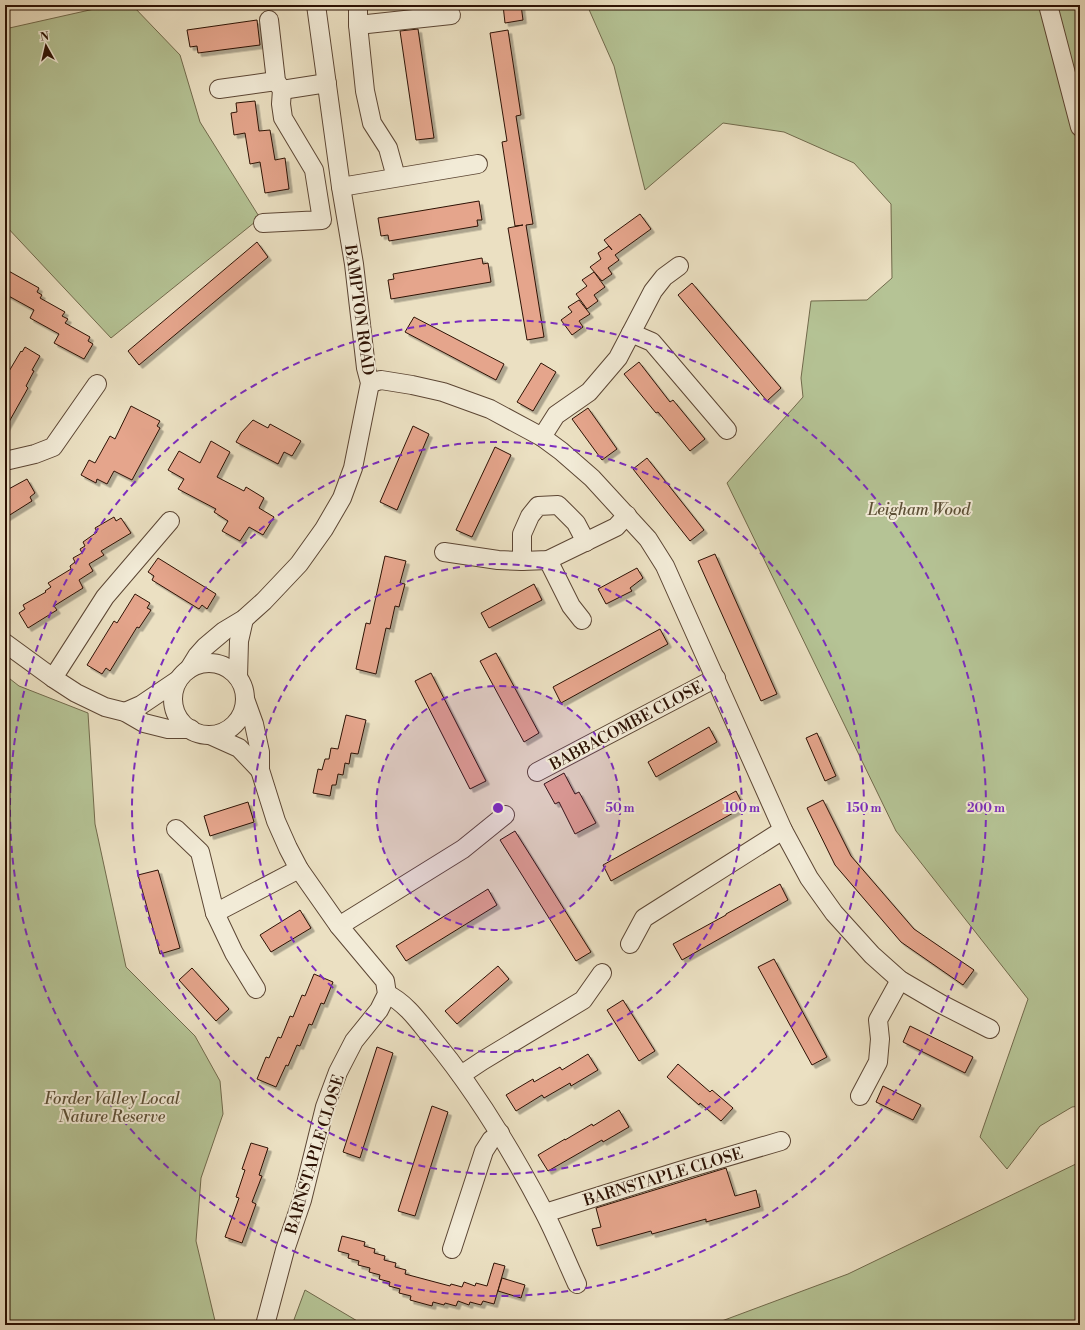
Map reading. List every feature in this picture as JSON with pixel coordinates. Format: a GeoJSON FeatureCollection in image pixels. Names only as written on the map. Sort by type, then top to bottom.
{"type":"FeatureCollection","features":[{"type":"Feature","properties":{"kind":"street","name":"BAMPTON ROAD"},"geometry":{"type":"LineString","coordinates":[[191,730],[180,720],[174,707],[173,693],[184,674],[205,647],[224,631],[244,619],[264,601],[299,564],[324,529],[342,498],[353,468],[370,383],[366,368],[354,264],[341,187],[316,5]]}},
{"type":"Feature","properties":{"kind":"street"},"geometry":{"type":"LineString","coordinates":[[358,5],[358,25],[366,91],[372,123],[388,148],[396,177]]}},
{"type":"Feature","properties":{"kind":"street"},"geometry":{"type":"LineString","coordinates":[[1048,5],[1080,127]]}},
{"type":"Feature","properties":{"kind":"street"},"geometry":{"type":"LineString","coordinates":[[358,25],[451,15]]}},
{"type":"Feature","properties":{"kind":"street"},"geometry":{"type":"LineString","coordinates":[[263,223],[322,220],[314,170],[283,118],[269,20]]}},
{"type":"Feature","properties":{"kind":"street"},"geometry":{"type":"LineString","coordinates":[[219,89],[327,83]]}},
{"type":"Feature","properties":{"kind":"street"},"geometry":{"type":"LineString","coordinates":[[341,187],[478,164]]}},
{"type":"Feature","properties":{"kind":"street"},"geometry":{"type":"LineString","coordinates":[[542,437],[556,415],[589,392],[618,358],[653,290],[664,277],[679,266]]}},
{"type":"Feature","properties":{"kind":"street"},"geometry":{"type":"LineString","coordinates":[[631,333],[652,342],[727,430]]}},
{"type":"Feature","properties":{"kind":"street","name":"BABBACOMBE CLOSE"},"geometry":{"type":"LineString","coordinates":[[370,383],[380,380],[412,385],[443,392],[490,409],[542,437],[561,451],[592,478],[648,539],[665,566],[783,830],[809,878],[834,913],[872,955],[900,980],[941,1004],[990,1029]]}},
{"type":"Feature","properties":{"kind":"street"},"geometry":{"type":"LineString","coordinates":[[5,461],[34,454],[53,447],[97,384]]}},
{"type":"Feature","properties":{"kind":"street"},"geometry":{"type":"LineString","coordinates":[[522,561],[522,534],[530,516],[538,506],[558,505],[576,523],[586,542]]}},
{"type":"Feature","properties":{"kind":"street"},"geometry":{"type":"LineString","coordinates":[[444,552],[498,560],[548,560],[616,527],[627,515]]}},
{"type":"Feature","properties":{"kind":"street"},"geometry":{"type":"LineString","coordinates":[[53,678],[105,597],[170,521]]}},
{"type":"Feature","properties":{"kind":"street"},"geometry":{"type":"LineString","coordinates":[[548,560],[571,606],[582,620]]}},
{"type":"Feature","properties":{"kind":"street"},"geometry":{"type":"LineString","coordinates":[[238,677],[239,641],[244,619]]}},
{"type":"Feature","properties":{"kind":"street"},"geometry":{"type":"LineString","coordinates":[[5,643],[76,693],[104,707],[125,712],[144,723],[168,730],[191,730],[210,734],[239,748],[260,770]]}},
{"type":"Feature","properties":{"kind":"street"},"geometry":{"type":"LineString","coordinates":[[125,712],[141,705],[184,674],[204,663],[219,664],[226,667],[238,677],[242,684],[255,731],[260,752],[260,770],[276,821],[299,869],[339,926],[386,981],[387,994],[394,997],[409,1010],[461,1075],[500,1133],[545,1213],[577,1284]]}},
{"type":"Feature","properties":{"kind":"street","name":"BABBACOMBE CLOSE"},"geometry":{"type":"LineString","coordinates":[[537,772],[716,678]]}},
{"type":"Feature","properties":{"kind":"street"},"geometry":{"type":"LineString","coordinates":[[210,734],[225,731],[237,721],[241,714],[245,699]]}},
{"type":"Feature","properties":{"kind":"street"},"geometry":{"type":"LineString","coordinates":[[339,926],[463,849],[505,815]]}},
{"type":"Feature","properties":{"kind":"street"},"geometry":{"type":"LineString","coordinates":[[176,829],[200,852],[215,913],[234,953],[256,989]]}},
{"type":"Feature","properties":{"kind":"street"},"geometry":{"type":"LineString","coordinates":[[630,944],[644,918],[783,830]]}},
{"type":"Feature","properties":{"kind":"street"},"geometry":{"type":"LineString","coordinates":[[215,913],[299,869]]}},
{"type":"Feature","properties":{"kind":"street"},"geometry":{"type":"LineString","coordinates":[[461,1075],[482,1060],[583,1000],[602,973]]}},
{"type":"Feature","properties":{"kind":"street"},"geometry":{"type":"LineString","coordinates":[[860,1096],[878,1062],[880,1039],[878,1020],[900,980]]}},
{"type":"Feature","properties":{"kind":"street","name":"BARNSTAPLE CLOSE"},"geometry":{"type":"LineString","coordinates":[[265,1325],[285,1250],[302,1200],[325,1108],[338,1072],[354,1040],[379,1010],[387,994]]}},
{"type":"Feature","properties":{"kind":"street"},"geometry":{"type":"LineString","coordinates":[[452,1249],[484,1151],[491,1140],[500,1133]]}},
{"type":"Feature","properties":{"kind":"street","name":"BARNSTAPLE CLOSE"},"geometry":{"type":"LineString","coordinates":[[545,1213],[781,1141]]}},
{"type":"Feature","properties":{"kind":"green space"},"geometry":{"type":"Polygon","coordinates":[[[112,5],[132,5],[180,55],[200,122],[260,218],[111,338],[5,225],[5,29],[112,5]]]}},
{"type":"Feature","properties":{"kind":"green space","name":"Leigham Wood"},"geometry":{"type":"Polygon","coordinates":[[[587,5],[1080,5],[1080,1106],[1072,1107],[1040,1126],[1007,1169],[980,1137],[1028,999],[896,831],[727,483],[803,397],[801,378],[811,301],[867,300],[892,278],[891,204],[854,163],[784,132],[723,123],[645,190],[614,66],[587,5]]]}},
{"type":"Feature","properties":{"kind":"green space","name":"Forder Valley Local Nature Reserve"},"geometry":{"type":"Polygon","coordinates":[[[5,675],[19,686],[88,713],[95,824],[126,967],[195,1036],[220,1081],[223,1114],[201,1178],[196,1241],[216,1325],[5,1325],[5,675]]]}},
{"type":"Feature","properties":{"kind":"green space"},"geometry":{"type":"Polygon","coordinates":[[[1080,1162],[1080,1325],[711,1325],[848,1274],[1080,1162]]]}},
{"type":"Feature","properties":{"kind":"green space"},"geometry":{"type":"Polygon","coordinates":[[[305,1290],[364,1325],[292,1325],[305,1290]]]}},
{"type":"Feature","properties":{"kind":"building"},"geometry":{"type":"Polygon","coordinates":[[[503,5],[521,5],[523,20],[505,23],[503,5]]]}},
{"type":"Feature","properties":{"kind":"building"},"geometry":{"type":"Polygon","coordinates":[[[257,20],[260,45],[198,53],[197,46],[190,47],[187,30],[257,20]]]}},
{"type":"Feature","properties":{"kind":"building"},"geometry":{"type":"Polygon","coordinates":[[[418,29],[434,138],[416,140],[400,31],[418,29]]]}},
{"type":"Feature","properties":{"kind":"building"},"geometry":{"type":"Polygon","coordinates":[[[508,30],[521,115],[516,116],[533,224],[526,225],[544,337],[527,340],[508,228],[523,225],[515,226],[502,142],[507,141],[490,33],[508,30]]]}},
{"type":"Feature","properties":{"kind":"building"},"geometry":{"type":"Polygon","coordinates":[[[255,101],[259,131],[270,130],[275,160],[285,158],[289,189],[265,193],[260,162],[250,164],[245,133],[234,135],[231,113],[237,112],[236,103],[255,101]]]}},
{"type":"Feature","properties":{"kind":"building"},"geometry":{"type":"Polygon","coordinates":[[[479,201],[482,220],[477,220],[478,226],[389,241],[388,235],[381,236],[378,218],[479,201]]]}},
{"type":"Feature","properties":{"kind":"building"},"geometry":{"type":"Polygon","coordinates":[[[640,214],[651,229],[615,255],[619,260],[608,268],[612,274],[602,281],[590,267],[601,259],[598,253],[609,246],[604,240],[640,214]]]}},
{"type":"Feature","properties":{"kind":"building"},"geometry":{"type":"Polygon","coordinates":[[[257,242],[268,257],[139,365],[128,351],[257,242]]]}},
{"type":"Feature","properties":{"kind":"building"},"geometry":{"type":"Polygon","coordinates":[[[482,258],[483,264],[488,263],[491,282],[391,299],[388,280],[394,279],[393,274],[482,258]]]}},
{"type":"Feature","properties":{"kind":"building"},"geometry":{"type":"Polygon","coordinates":[[[5,269],[39,288],[37,292],[42,295],[40,298],[65,312],[62,316],[68,319],[65,323],[90,337],[88,341],[93,344],[84,359],[54,343],[59,334],[30,318],[34,310],[5,294],[5,269]]]}},
{"type":"Feature","properties":{"kind":"building"},"geometry":{"type":"Polygon","coordinates":[[[594,272],[605,287],[594,295],[598,301],[587,309],[576,294],[587,286],[582,280],[594,272]]]}},
{"type":"Feature","properties":{"kind":"building"},"geometry":{"type":"Polygon","coordinates":[[[692,283],[781,388],[767,401],[678,295],[692,283]]]}},
{"type":"Feature","properties":{"kind":"building"},"geometry":{"type":"Polygon","coordinates":[[[579,300],[590,314],[579,321],[583,327],[572,335],[561,320],[572,312],[568,307],[579,300]]]}},
{"type":"Feature","properties":{"kind":"building"},"geometry":{"type":"Polygon","coordinates":[[[414,317],[504,364],[496,380],[405,332],[414,317]]]}},
{"type":"Feature","properties":{"kind":"building"},"geometry":{"type":"Polygon","coordinates":[[[25,347],[40,356],[32,370],[34,371],[26,386],[28,388],[5,429],[5,378],[25,347]]]}},
{"type":"Feature","properties":{"kind":"building"},"geometry":{"type":"Polygon","coordinates":[[[639,362],[670,402],[673,400],[705,439],[690,451],[624,374],[639,362]]]}},
{"type":"Feature","properties":{"kind":"building"},"geometry":{"type":"Polygon","coordinates":[[[541,363],[556,372],[533,411],[517,402],[541,363]]]}},
{"type":"Feature","properties":{"kind":"building"},"geometry":{"type":"Polygon","coordinates":[[[131,406],[160,421],[157,426],[160,428],[132,480],[114,471],[107,484],[97,479],[96,483],[81,475],[89,460],[95,463],[110,436],[115,439],[131,406]]]}},
{"type":"Feature","properties":{"kind":"building"},"geometry":{"type":"Polygon","coordinates":[[[588,408],[617,449],[602,460],[572,419],[588,408]]]}},
{"type":"Feature","properties":{"kind":"building"},"geometry":{"type":"Polygon","coordinates":[[[253,420],[268,428],[270,424],[301,441],[292,456],[284,452],[278,464],[236,442],[241,433],[253,420]]]}},
{"type":"Feature","properties":{"kind":"building"},"geometry":{"type":"Polygon","coordinates":[[[413,426],[429,434],[397,510],[380,502],[413,426]]]}},
{"type":"Feature","properties":{"kind":"building"},"geometry":{"type":"Polygon","coordinates":[[[211,441],[230,452],[217,477],[244,491],[246,487],[264,498],[259,508],[274,517],[263,535],[249,527],[240,541],[222,531],[228,521],[214,512],[216,509],[178,489],[184,479],[168,470],[179,451],[200,463],[211,441]]]}},
{"type":"Feature","properties":{"kind":"building"},"geometry":{"type":"Polygon","coordinates":[[[495,447],[511,455],[472,537],[456,530],[495,447]]]}},
{"type":"Feature","properties":{"kind":"building"},"geometry":{"type":"Polygon","coordinates":[[[647,458],[704,530],[690,541],[633,469],[647,458]]]}},
{"type":"Feature","properties":{"kind":"building"},"geometry":{"type":"Polygon","coordinates":[[[27,479],[35,493],[30,497],[32,501],[5,518],[5,491],[27,479]]]}},
{"type":"Feature","properties":{"kind":"building"},"geometry":{"type":"Polygon","coordinates":[[[114,517],[116,521],[121,518],[131,533],[101,551],[104,555],[89,564],[93,571],[79,580],[83,588],[54,606],[57,610],[28,628],[19,613],[25,609],[23,605],[46,592],[45,591],[51,587],[48,583],[71,569],[70,566],[75,562],[73,558],[82,553],[80,549],[85,546],[83,542],[97,532],[95,528],[114,517]]]}},
{"type":"Feature","properties":{"kind":"building"},"geometry":{"type":"Polygon","coordinates":[[[715,554],[777,694],[761,701],[698,561],[715,554]]]}},
{"type":"Feature","properties":{"kind":"building"},"geometry":{"type":"Polygon","coordinates":[[[385,556],[406,561],[400,583],[405,584],[399,607],[395,606],[390,629],[386,628],[376,674],[356,669],[366,623],[370,624],[385,556]]]}},
{"type":"Feature","properties":{"kind":"building"},"geometry":{"type":"Polygon","coordinates":[[[158,558],[216,594],[207,609],[202,605],[199,609],[152,580],[154,576],[148,572],[158,558]]]}},
{"type":"Feature","properties":{"kind":"building"},"geometry":{"type":"Polygon","coordinates":[[[637,568],[643,578],[630,588],[632,591],[606,604],[598,589],[637,568]]]}},
{"type":"Feature","properties":{"kind":"building"},"geometry":{"type":"Polygon","coordinates":[[[534,584],[542,600],[489,628],[481,613],[534,584]]]}},
{"type":"Feature","properties":{"kind":"building"},"geometry":{"type":"Polygon","coordinates":[[[135,594],[150,603],[147,608],[151,610],[139,628],[137,627],[110,671],[106,668],[102,674],[87,665],[114,621],[117,623],[135,594]]]}},
{"type":"Feature","properties":{"kind":"building"},"geometry":{"type":"Polygon","coordinates":[[[660,629],[668,644],[561,703],[553,687],[660,629]]]}},
{"type":"Feature","properties":{"kind":"building"},"geometry":{"type":"Polygon","coordinates":[[[496,653],[539,733],[524,742],[480,661],[496,653]]]}},
{"type":"Feature","properties":{"kind":"building"},"geometry":{"type":"Polygon","coordinates":[[[431,673],[486,781],[470,789],[415,681],[431,673]]]}},
{"type":"Feature","properties":{"kind":"building"},"geometry":{"type":"Polygon","coordinates":[[[346,715],[366,720],[358,754],[351,753],[349,764],[345,763],[343,775],[338,774],[336,785],[332,785],[330,796],[313,793],[318,769],[322,770],[325,759],[329,759],[331,748],[338,749],[346,715]]]}},
{"type":"Feature","properties":{"kind":"building"},"geometry":{"type":"Polygon","coordinates":[[[709,727],[717,742],[656,777],[648,762],[709,727]]]}},
{"type":"Feature","properties":{"kind":"building"},"geometry":{"type":"Polygon","coordinates":[[[817,733],[836,776],[825,781],[806,738],[817,733]]]}},
{"type":"Feature","properties":{"kind":"building"},"geometry":{"type":"Polygon","coordinates":[[[564,773],[575,794],[579,792],[596,823],[575,834],[559,802],[555,804],[544,784],[564,773]]]}},
{"type":"Feature","properties":{"kind":"building"},"geometry":{"type":"Polygon","coordinates":[[[736,791],[744,807],[611,881],[603,865],[736,791]]]}},
{"type":"Feature","properties":{"kind":"building"},"geometry":{"type":"Polygon","coordinates":[[[823,800],[851,856],[914,929],[974,970],[963,985],[901,942],[835,865],[807,808],[823,800]]]}},
{"type":"Feature","properties":{"kind":"building"},"geometry":{"type":"Polygon","coordinates":[[[248,802],[254,822],[210,836],[204,816],[248,802]]]}},
{"type":"Feature","properties":{"kind":"building"},"geometry":{"type":"Polygon","coordinates":[[[515,831],[591,952],[576,961],[500,840],[515,831]]]}},
{"type":"Feature","properties":{"kind":"building"},"geometry":{"type":"Polygon","coordinates":[[[158,870],[180,948],[160,954],[138,875],[158,870]]]}},
{"type":"Feature","properties":{"kind":"building"},"geometry":{"type":"Polygon","coordinates":[[[780,884],[788,900],[682,960],[673,944],[780,884]]]}},
{"type":"Feature","properties":{"kind":"building"},"geometry":{"type":"Polygon","coordinates":[[[488,889],[497,905],[406,961],[396,946],[488,889]]]}},
{"type":"Feature","properties":{"kind":"building"},"geometry":{"type":"Polygon","coordinates":[[[300,910],[311,928],[271,952],[260,935],[300,910]]]}},
{"type":"Feature","properties":{"kind":"building"},"geometry":{"type":"Polygon","coordinates":[[[774,959],[827,1057],[812,1065],[758,967],[774,959]]]}},
{"type":"Feature","properties":{"kind":"building"},"geometry":{"type":"Polygon","coordinates":[[[498,966],[509,979],[457,1024],[445,1011],[498,966]]]}},
{"type":"Feature","properties":{"kind":"building"},"geometry":{"type":"Polygon","coordinates":[[[192,968],[229,1009],[216,1021],[179,980],[192,968]]]}},
{"type":"Feature","properties":{"kind":"building"},"geometry":{"type":"Polygon","coordinates":[[[314,974],[333,982],[324,1004],[321,1003],[312,1025],[309,1024],[300,1046],[297,1045],[288,1066],[286,1065],[276,1087],[257,1079],[266,1057],[269,1058],[278,1037],[281,1038],[290,1016],[293,1017],[302,995],[305,996],[314,974]]]}},
{"type":"Feature","properties":{"kind":"building"},"geometry":{"type":"Polygon","coordinates":[[[623,1000],[655,1051],[639,1061],[607,1010],[623,1000]]]}},
{"type":"Feature","properties":{"kind":"building"},"geometry":{"type":"Polygon","coordinates":[[[910,1026],[973,1057],[965,1073],[903,1042],[910,1026]]]}},
{"type":"Feature","properties":{"kind":"building"},"geometry":{"type":"Polygon","coordinates":[[[377,1047],[393,1053],[360,1158],[343,1152],[377,1047]]]}},
{"type":"Feature","properties":{"kind":"building"},"geometry":{"type":"Polygon","coordinates":[[[588,1054],[598,1070],[571,1086],[570,1083],[544,1098],[542,1095],[516,1111],[506,1095],[533,1079],[534,1082],[560,1067],[562,1070],[588,1054]]]}},
{"type":"Feature","properties":{"kind":"building"},"geometry":{"type":"Polygon","coordinates":[[[678,1064],[710,1092],[712,1090],[733,1108],[721,1121],[700,1103],[699,1105],[667,1077],[678,1064]]]}},
{"type":"Feature","properties":{"kind":"building"},"geometry":{"type":"Polygon","coordinates":[[[883,1086],[921,1105],[913,1120],[876,1102],[883,1086]]]}},
{"type":"Feature","properties":{"kind":"building"},"geometry":{"type":"Polygon","coordinates":[[[432,1106],[448,1112],[415,1216],[398,1211],[432,1106]]]}},
{"type":"Feature","properties":{"kind":"building"},"geometry":{"type":"Polygon","coordinates":[[[619,1110],[629,1127],[603,1142],[602,1140],[548,1171],[538,1155],[592,1124],[593,1126],[619,1110]]]}},
{"type":"Feature","properties":{"kind":"building"},"geometry":{"type":"Polygon","coordinates":[[[251,1143],[268,1148],[259,1175],[262,1176],[252,1202],[256,1204],[242,1243],[225,1237],[239,1198],[236,1197],[245,1170],[242,1169],[251,1143]]]}},
{"type":"Feature","properties":{"kind":"building"},"geometry":{"type":"Polygon","coordinates":[[[726,1168],[735,1196],[756,1190],[760,1207],[706,1222],[706,1219],[652,1234],[651,1231],[597,1246],[592,1229],[601,1227],[596,1208],[726,1168]]]}},
{"type":"Feature","properties":{"kind":"building"},"geometry":{"type":"Polygon","coordinates":[[[342,1236],[365,1242],[364,1246],[375,1249],[374,1253],[385,1256],[384,1260],[396,1263],[395,1267],[406,1270],[405,1274],[450,1286],[451,1284],[462,1287],[464,1282],[475,1286],[476,1283],[487,1286],[494,1263],[505,1266],[494,1304],[483,1301],[481,1305],[470,1302],[469,1305],[458,1301],[456,1306],[433,1302],[432,1306],[410,1300],[411,1296],[399,1293],[400,1289],[389,1286],[390,1282],[379,1279],[380,1275],[369,1272],[370,1268],[358,1265],[359,1261],[348,1258],[349,1254],[338,1251],[342,1236]]]}},
{"type":"Feature","properties":{"kind":"building"},"geometry":{"type":"Polygon","coordinates":[[[502,1278],[525,1285],[521,1298],[498,1291],[502,1278]]]}}]}
